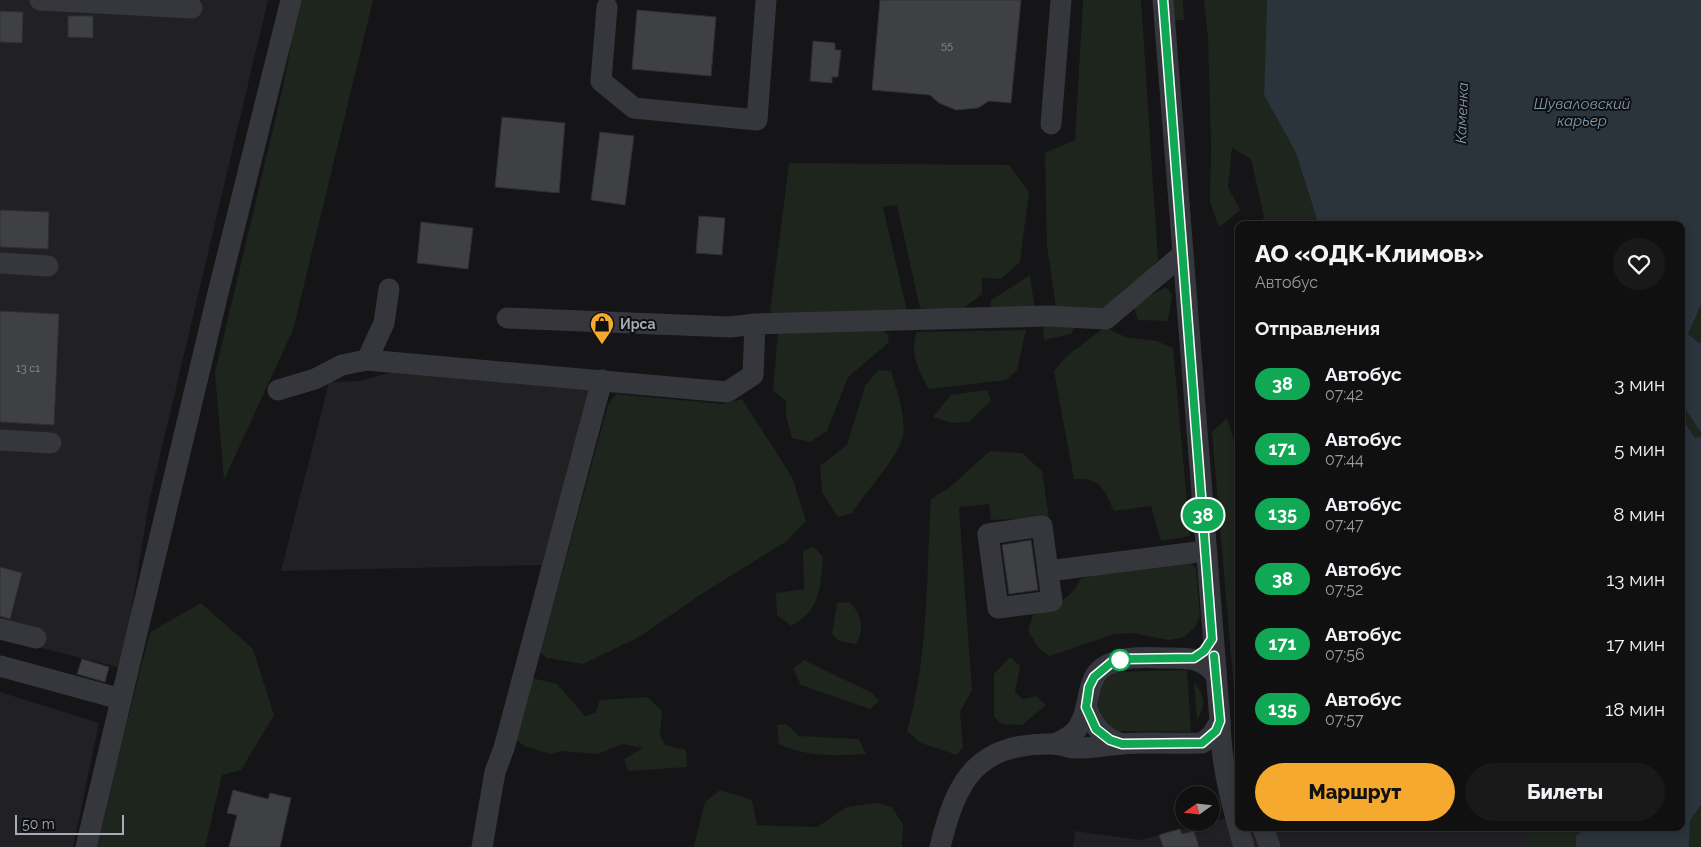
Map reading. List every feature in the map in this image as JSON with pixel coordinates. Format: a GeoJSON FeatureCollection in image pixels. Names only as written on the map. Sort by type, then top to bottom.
{"type":"FeatureCollection","features":[{"type":"Feature","properties":{"kind":"street"},"geometry":{"type":"LineString","coordinates":[[40,0],[192,8]]}},
{"type":"Feature","properties":{"kind":"street"},"geometry":{"type":"LineString","coordinates":[[86,847],[217,297],[291,0]]}},
{"type":"Feature","properties":{"kind":"street"},"geometry":{"type":"LineString","coordinates":[[607,7],[601,81],[634,108],[757,120],[766,0]]}},
{"type":"Feature","properties":{"kind":"street"},"geometry":{"type":"LineString","coordinates":[[1051,124],[1061,0]]}},
{"type":"Feature","properties":{"kind":"street"},"geometry":{"type":"LineString","coordinates":[[1163,0],[1221,753],[1235,816]]}},
{"type":"Feature","properties":{"kind":"street"},"geometry":{"type":"LineString","coordinates":[[507,318],[730,327],[755,324],[1048,316],[1106,319],[1183,254]]}},
{"type":"Feature","properties":{"kind":"street"},"geometry":{"type":"LineString","coordinates":[[0,263],[48,266]]}},
{"type":"Feature","properties":{"kind":"street"},"geometry":{"type":"LineString","coordinates":[[367,360],[384,323],[389,289]]}},
{"type":"Feature","properties":{"kind":"street"},"geometry":{"type":"LineString","coordinates":[[278,390],[315,379],[342,365],[367,360],[726,392],[753,375],[755,324]]}},
{"type":"Feature","properties":{"kind":"street"},"geometry":{"type":"LineString","coordinates":[[482,847],[495,772],[504,748],[602,380]]}},
{"type":"Feature","properties":{"kind":"street"},"geometry":{"type":"LineString","coordinates":[[0,440],[52,443]]}},
{"type":"Feature","properties":{"kind":"street"},"geometry":{"type":"LineString","coordinates":[[1048,571],[1205,552]]}},
{"type":"Feature","properties":{"kind":"street"},"geometry":{"type":"LineString","coordinates":[[0,629],[36,638]]}},
{"type":"Feature","properties":{"kind":"street"},"geometry":{"type":"LineString","coordinates":[[1194,658],[1204,651],[1212,639]]}},
{"type":"Feature","properties":{"kind":"street"},"geometry":{"type":"LineString","coordinates":[[1055,744],[1076,730],[1086,707],[1089,687],[1094,677],[1112,662],[1123,659],[1194,658],[1206,664],[1215,674]]}},
{"type":"Feature","properties":{"kind":"street"},"geometry":{"type":"LineString","coordinates":[[0,666],[121,699]]}},
{"type":"Feature","properties":{"kind":"street"},"geometry":{"type":"LineString","coordinates":[[1086,707],[1096,729],[1110,740],[1122,744]]}},
{"type":"Feature","properties":{"kind":"street"},"geometry":{"type":"LineString","coordinates":[[940,847],[948,813],[967,777],[985,758],[1014,748],[1055,744],[1072,748],[1122,744],[1202,743],[1216,731],[1220,721]]}},
{"type":"Feature","properties":{"kind":"street"},"geometry":{"type":"LineString","coordinates":[[950,847],[959,814],[960,793]]}},
{"type":"Feature","properties":{"kind":"street"},"geometry":{"type":"LineString","coordinates":[[1239,831],[1244,847]]}},
{"type":"Feature","properties":{"kind":"street"},"geometry":{"type":"LineString","coordinates":[[1264,831],[1270,847]]}},
{"type":"Feature","properties":{"kind":"shaded area"},"geometry":{"type":"Polygon","coordinates":[[[0,0],[268,0],[149,502],[122,668],[0,638],[0,0]]]}},
{"type":"Feature","properties":{"kind":"shaded area"},"geometry":{"type":"Polygon","coordinates":[[[300,0],[373,0],[293,330],[224,480],[215,373],[282,91],[300,0]]]}},
{"type":"Feature","properties":{"kind":"shaded area"},"geometry":{"type":"Polygon","coordinates":[[[1083,0],[1141,0],[1158,260],[1121,302],[1096,313],[1056,307],[1047,245],[1045,153],[1075,140],[1083,0]]]}},
{"type":"Feature","properties":{"kind":"shaded area"},"geometry":{"type":"Polygon","coordinates":[[[1173,0],[1183,0],[1184,20],[1175,20],[1173,0]]]}},
{"type":"Feature","properties":{"kind":"shaded area"},"geometry":{"type":"Polygon","coordinates":[[[1204,0],[1267,0],[1264,95],[1296,153],[1317,221],[1262,221],[1264,216],[1251,159],[1232,148],[1228,187],[1240,210],[1219,227],[1210,202],[1211,146],[1208,37],[1204,0]]]}},
{"type":"Feature","properties":{"kind":"shaded area"},"geometry":{"type":"Polygon","coordinates":[[[789,163],[1009,165],[1029,192],[1020,262],[1001,279],[982,278],[982,294],[958,312],[920,308],[897,205],[883,207],[908,315],[769,320],[789,163]]]}},
{"type":"Feature","properties":{"kind":"shaded area"},"geometry":{"type":"Polygon","coordinates":[[[1030,275],[1035,310],[993,313],[990,301],[1030,275]]]}},
{"type":"Feature","properties":{"kind":"shaded area"},"geometry":{"type":"Polygon","coordinates":[[[1166,287],[1172,295],[1168,321],[1138,320],[1133,305],[1166,287]]]}},
{"type":"Feature","properties":{"kind":"shaded area"},"geometry":{"type":"Polygon","coordinates":[[[1701,305],[1701,343],[1688,334],[1701,305]]]}},
{"type":"Feature","properties":{"kind":"shaded area"},"geometry":{"type":"Polygon","coordinates":[[[1077,323],[1071,334],[1044,340],[1043,327],[1077,323]]]}},
{"type":"Feature","properties":{"kind":"shaded area"},"geometry":{"type":"Polygon","coordinates":[[[1105,327],[1125,337],[1157,341],[1173,348],[1190,536],[1161,541],[1151,506],[1114,511],[1100,486],[1090,480],[1074,479],[1054,371],[1067,356],[1105,327]]]}},
{"type":"Feature","properties":{"kind":"shaded area"},"geometry":{"type":"Polygon","coordinates":[[[882,330],[889,335],[888,343],[848,377],[827,431],[810,442],[792,438],[786,416],[786,401],[773,390],[778,332],[882,330]]]}},
{"type":"Feature","properties":{"kind":"shaded area"},"geometry":{"type":"Polygon","coordinates":[[[1026,330],[1017,370],[1006,380],[929,389],[921,375],[914,354],[917,332],[1026,330]]]}},
{"type":"Feature","properties":{"kind":"shaded area"},"geometry":{"type":"Polygon","coordinates":[[[399,370],[589,384],[585,414],[542,565],[281,571],[329,382],[360,381],[399,370]]]}},
{"type":"Feature","properties":{"kind":"shaded area"},"geometry":{"type":"Polygon","coordinates":[[[878,370],[891,371],[902,411],[903,436],[889,464],[852,513],[838,517],[822,492],[820,466],[847,445],[865,386],[878,370]]]}},
{"type":"Feature","properties":{"kind":"shaded area"},"geometry":{"type":"Polygon","coordinates":[[[987,390],[991,401],[969,422],[953,423],[933,417],[951,395],[987,390]]]}},
{"type":"Feature","properties":{"kind":"shaded area"},"geometry":{"type":"Polygon","coordinates":[[[616,394],[724,404],[742,399],[792,477],[806,521],[787,541],[709,589],[639,637],[583,664],[547,658],[540,652],[608,405],[616,394]]]}},
{"type":"Feature","properties":{"kind":"shaded area"},"geometry":{"type":"Polygon","coordinates":[[[1686,410],[1701,436],[1695,438],[1685,423],[1686,410]]]}},
{"type":"Feature","properties":{"kind":"shaded area"},"geometry":{"type":"Polygon","coordinates":[[[1227,418],[1235,443],[1235,703],[1212,432],[1227,418]]]}},
{"type":"Feature","properties":{"kind":"shaded area"},"geometry":{"type":"Polygon","coordinates":[[[990,451],[1022,453],[1042,471],[1049,518],[991,520],[989,504],[959,507],[972,690],[960,712],[963,747],[957,755],[921,743],[907,731],[914,703],[923,645],[931,499],[950,487],[990,451]]]}},
{"type":"Feature","properties":{"kind":"shaded area"},"geometry":{"type":"Polygon","coordinates":[[[813,546],[823,557],[817,597],[808,613],[791,626],[777,615],[776,593],[804,589],[803,552],[813,546]]]}},
{"type":"Feature","properties":{"kind":"shaded area"},"geometry":{"type":"Polygon","coordinates":[[[1186,558],[1196,568],[1200,616],[1195,627],[1184,637],[1169,640],[1132,633],[1114,634],[1050,656],[1039,649],[1028,630],[1033,615],[1054,605],[1067,596],[1073,591],[1080,579],[1124,564],[1186,558]]]}},
{"type":"Feature","properties":{"kind":"shaded area"},"geometry":{"type":"Polygon","coordinates":[[[850,602],[860,617],[861,622],[861,632],[856,644],[839,641],[832,634],[837,603],[850,602]]]}},
{"type":"Feature","properties":{"kind":"shaded area"},"geometry":{"type":"Polygon","coordinates":[[[201,603],[253,649],[274,715],[241,770],[222,775],[205,847],[95,847],[150,632],[201,603]]]}},
{"type":"Feature","properties":{"kind":"shaded area"},"geometry":{"type":"Polygon","coordinates":[[[1010,657],[1020,666],[1015,692],[1023,699],[1036,696],[1046,705],[1022,725],[1002,724],[994,717],[994,674],[1010,657]]]}},
{"type":"Feature","properties":{"kind":"shaded area"},"geometry":{"type":"Polygon","coordinates":[[[804,660],[872,693],[879,701],[870,709],[801,685],[793,669],[804,660]]]}},
{"type":"Feature","properties":{"kind":"shaded area"},"geometry":{"type":"Polygon","coordinates":[[[1187,670],[1191,732],[1116,731],[1108,727],[1095,705],[1102,682],[1115,672],[1187,670]]]}},
{"type":"Feature","properties":{"kind":"shaded area"},"geometry":{"type":"Polygon","coordinates":[[[532,678],[557,684],[585,716],[595,713],[600,700],[647,697],[662,711],[660,735],[665,745],[686,750],[687,767],[628,771],[624,759],[643,748],[622,744],[598,754],[561,751],[550,754],[524,746],[516,739],[532,678]]]}},
{"type":"Feature","properties":{"kind":"shaded area"},"geometry":{"type":"Polygon","coordinates":[[[1194,683],[1198,687],[1203,701],[1202,710],[1197,720],[1194,683]]]}},
{"type":"Feature","properties":{"kind":"shaded area"},"geometry":{"type":"Polygon","coordinates":[[[0,692],[99,723],[73,847],[0,847],[0,692]]]}},
{"type":"Feature","properties":{"kind":"shaded area"},"geometry":{"type":"Polygon","coordinates":[[[786,724],[799,736],[859,739],[866,754],[821,755],[779,744],[777,725],[786,724]]]}},
{"type":"Feature","properties":{"kind":"shaded area"},"geometry":{"type":"Polygon","coordinates":[[[720,790],[752,800],[757,825],[817,827],[847,807],[877,803],[892,807],[903,825],[902,847],[694,847],[705,802],[720,790]]]}},
{"type":"Feature","properties":{"kind":"shaded area"},"geometry":{"type":"Polygon","coordinates":[[[1701,805],[1701,847],[1689,847],[1690,821],[1701,805]]]}},
{"type":"Feature","properties":{"kind":"shaded area"},"geometry":{"type":"Polygon","coordinates":[[[1235,816],[1235,831],[1541,831],[1549,847],[1073,847],[1075,831],[1140,840],[1176,831],[1220,831],[1220,820],[1235,816]]]}},
{"type":"Feature","properties":{"kind":"shaded area"},"geometry":{"type":"Polygon","coordinates":[[[1525,831],[1582,831],[1576,836],[1576,847],[1534,847],[1525,831]]]}},
{"type":"Feature","properties":{"kind":"water","name":"Шуваловский карьер"},"geometry":{"type":"Polygon","coordinates":[[[1267,0],[1701,0],[1701,305],[1688,334],[1700,343],[1701,340],[1701,433],[1686,410],[1685,412],[1685,221],[1317,221],[1296,153],[1264,95],[1267,0]]]}},
{"type":"Feature","properties":{"kind":"water","name":"Шуваловский карьер"},"geometry":{"type":"Polygon","coordinates":[[[1685,423],[1695,438],[1701,436],[1701,805],[1690,821],[1689,847],[1576,847],[1576,836],[1582,831],[1685,831],[1685,423]]]}},
{"type":"Feature","properties":{"kind":"building"},"geometry":{"type":"Polygon","coordinates":[[[880,0],[1021,0],[1011,103],[989,101],[978,108],[956,110],[939,103],[930,95],[872,90],[880,0]]]}},
{"type":"Feature","properties":{"kind":"building"},"geometry":{"type":"Polygon","coordinates":[[[637,10],[716,17],[711,76],[632,69],[637,10]]]}},
{"type":"Feature","properties":{"kind":"building"},"geometry":{"type":"Polygon","coordinates":[[[0,11],[23,12],[22,43],[0,42],[0,11]]]}},
{"type":"Feature","properties":{"kind":"building"},"geometry":{"type":"Polygon","coordinates":[[[68,16],[93,16],[93,38],[68,37],[68,16]]]}},
{"type":"Feature","properties":{"kind":"building"},"geometry":{"type":"Polygon","coordinates":[[[813,41],[835,43],[835,50],[841,50],[838,77],[832,77],[832,83],[810,81],[813,41]]]}},
{"type":"Feature","properties":{"kind":"building"},"geometry":{"type":"Polygon","coordinates":[[[502,117],[565,123],[559,193],[495,187],[502,117]]]}},
{"type":"Feature","properties":{"kind":"building"},"geometry":{"type":"Polygon","coordinates":[[[600,132],[634,136],[625,205],[591,200],[600,132]]]}},
{"type":"Feature","properties":{"kind":"building"},"geometry":{"type":"Polygon","coordinates":[[[0,210],[49,212],[48,249],[0,247],[0,210]]]}},
{"type":"Feature","properties":{"kind":"building"},"geometry":{"type":"Polygon","coordinates":[[[699,216],[725,218],[722,255],[696,253],[699,216]]]}},
{"type":"Feature","properties":{"kind":"building"},"geometry":{"type":"Polygon","coordinates":[[[421,222],[473,228],[468,269],[417,263],[421,222]]]}},
{"type":"Feature","properties":{"kind":"building"},"geometry":{"type":"Polygon","coordinates":[[[0,311],[59,314],[54,425],[0,422],[0,311]]]}},
{"type":"Feature","properties":{"kind":"building"},"geometry":{"type":"Polygon","coordinates":[[[1031,540],[1038,590],[1009,594],[1002,545],[1031,540]]]}},
{"type":"Feature","properties":{"kind":"building"},"geometry":{"type":"Polygon","coordinates":[[[0,567],[22,573],[10,619],[0,616],[0,567]]]}},
{"type":"Feature","properties":{"kind":"building"},"geometry":{"type":"Polygon","coordinates":[[[82,659],[109,667],[105,682],[77,674],[82,659]]]}},
{"type":"Feature","properties":{"kind":"building"},"geometry":{"type":"Polygon","coordinates":[[[233,790],[268,799],[270,793],[291,798],[280,847],[229,847],[237,815],[227,813],[233,790]]]}},
{"type":"Feature","properties":{"kind":"building"},"geometry":{"type":"Polygon","coordinates":[[[1175,830],[1181,831],[1182,834],[1194,831],[1199,847],[1163,847],[1159,835],[1175,830]]]}},
{"type":"Feature","properties":{"kind":"bus line","name":"38"},"geometry":{"type":"LineString","coordinates":[[1163,0],[1212,639],[1204,651],[1194,658],[1123,659],[1112,662],[1101,669],[1089,687],[1086,707],[1096,729],[1103,736],[1122,744],[1202,743],[1207,740],[1216,731],[1220,721],[1214,656]]}},
{"type":"Feature","properties":{"kind":"place","name":"Ирса"},"geometry":{"type":"Point","coordinates":[602,345]}},
{"type":"Feature","properties":{"kind":"water label","name":"Каменка"},"geometry":{"type":"Point","coordinates":[1462,113]}}]}
